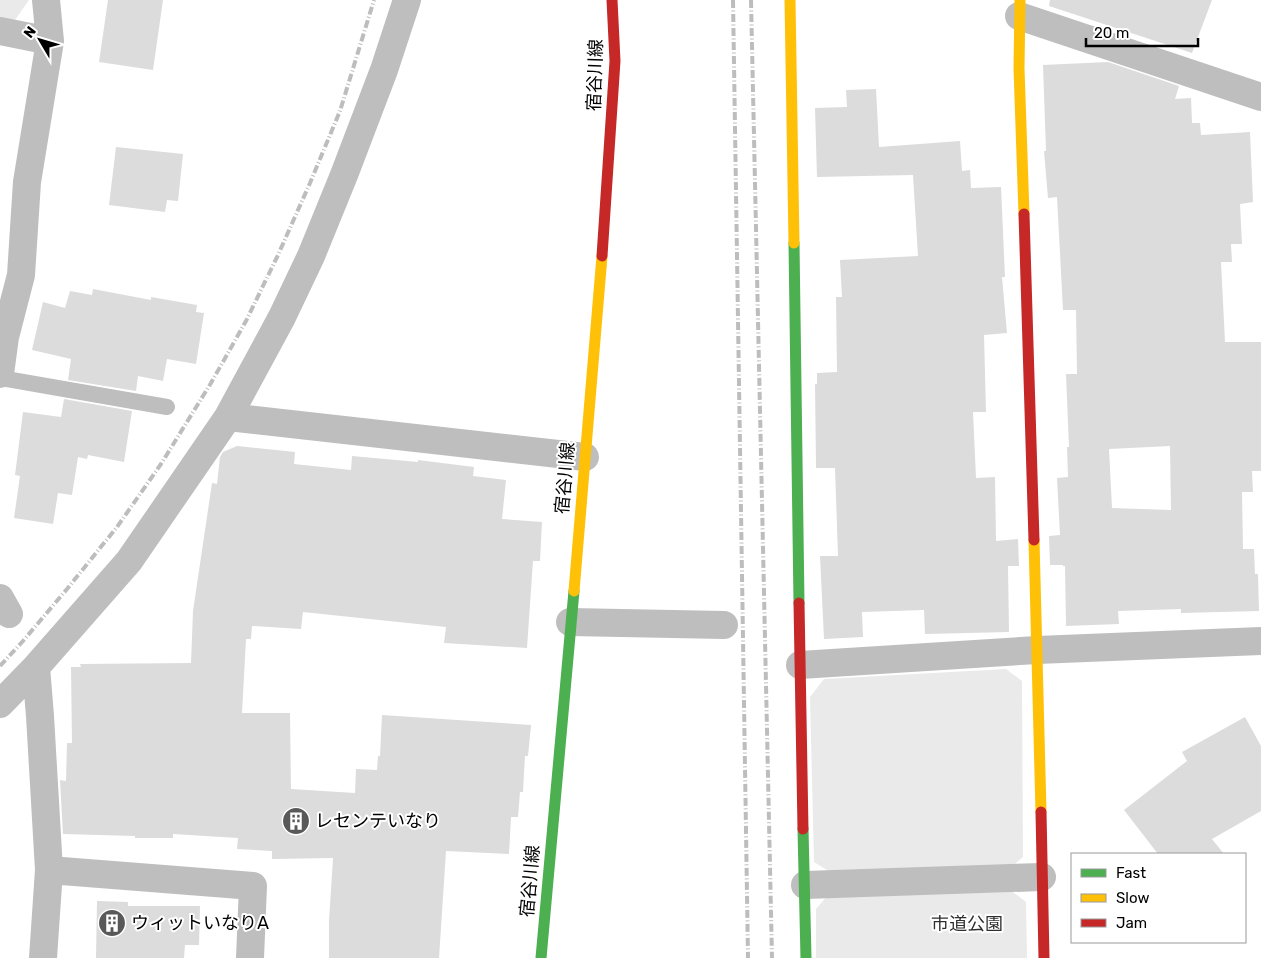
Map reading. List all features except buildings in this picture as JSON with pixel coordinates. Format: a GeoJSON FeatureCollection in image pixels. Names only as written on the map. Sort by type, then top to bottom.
{"type":"FeatureCollection","features":[{"type":"Feature","properties":{"kind":"street"},"geometry":{"type":"LineString","coordinates":[[0,376],[5,337],[21,275],[27,182],[50,41],[46,0]]}},
{"type":"Feature","properties":{"kind":"street"},"geometry":{"type":"LineString","coordinates":[[0,704],[36,667],[129,561],[228,417],[282,317],[311,256],[384,70],[407,0]]}},
{"type":"Feature","properties":{"kind":"street","name":"宿谷川線"},"geometry":{"type":"LineString","coordinates":[[541,958],[600,293],[615,61],[612,0]]}},
{"type":"Feature","properties":{"kind":"street"},"geometry":{"type":"LineString","coordinates":[[790,0],[806,958]]}},
{"type":"Feature","properties":{"kind":"street"},"geometry":{"type":"LineString","coordinates":[[1044,958],[1037,650],[1019,78],[1019,8],[1261,97]]}},
{"type":"Feature","properties":{"kind":"street"},"geometry":{"type":"LineString","coordinates":[[0,31],[50,41]]}},
{"type":"Feature","properties":{"kind":"street"},"geometry":{"type":"LineString","coordinates":[[228,417],[585,457]]}},
{"type":"Feature","properties":{"kind":"street"},"geometry":{"type":"LineString","coordinates":[[570,622],[724,625]]}},
{"type":"Feature","properties":{"kind":"street"},"geometry":{"type":"LineString","coordinates":[[800,665],[1037,650],[1261,641]]}},
{"type":"Feature","properties":{"kind":"street"},"geometry":{"type":"LineString","coordinates":[[36,667],[50,870],[43,958]]}},
{"type":"Feature","properties":{"kind":"street"},"geometry":{"type":"LineString","coordinates":[[50,870],[253,886],[250,958]]}},
{"type":"Feature","properties":{"kind":"street"},"geometry":{"type":"LineString","coordinates":[[805,885],[1042,877]]}},
{"type":"Feature","properties":{"kind":"lane"},"geometry":{"type":"LineString","coordinates":[[0,376],[167,407]]}},
{"type":"Feature","properties":{"kind":"green space"},"geometry":{"type":"Polygon","coordinates":[[[0,0],[29,0],[15,20],[0,18],[0,0]]]}},
{"type":"Feature","properties":{"kind":"green space"},"geometry":{"type":"Polygon","coordinates":[[[1006,669],[1022,681],[1023,857],[1009,869],[830,872],[814,862],[810,697],[824,679],[1006,669]]]}},
{"type":"Feature","properties":{"kind":"green space","name":"市道公園"},"geometry":{"type":"Polygon","coordinates":[[[1009,889],[1026,902],[1027,958],[816,958],[816,909],[829,894],[1009,889]]]}},
{"type":"Feature","properties":{"kind":"railway"},"geometry":{"type":"LineString","coordinates":[[0,666],[67,589],[117,527],[161,464],[211,383],[246,321],[278,255],[340,111],[374,0]]}},
{"type":"Feature","properties":{"kind":"railway"},"geometry":{"type":"LineString","coordinates":[[733,0],[748,958]]}},
{"type":"Feature","properties":{"kind":"railway"},"geometry":{"type":"LineString","coordinates":[[751,0],[772,958]]}},
{"type":"Feature","properties":{"kind":"traffic: fast"},"geometry":{"type":"LineString","coordinates":[[794,243],[799,603]]}},
{"type":"Feature","properties":{"kind":"traffic: fast"},"geometry":{"type":"LineString","coordinates":[[541,958],[574,591]]}},
{"type":"Feature","properties":{"kind":"traffic: fast"},"geometry":{"type":"LineString","coordinates":[[803,829],[806,958]]}},
{"type":"Feature","properties":{"kind":"traffic: slow"},"geometry":{"type":"LineString","coordinates":[[790,0],[794,243]]}},
{"type":"Feature","properties":{"kind":"traffic: slow"},"geometry":{"type":"LineString","coordinates":[[1020,0],[1019,68],[1024,214]]}},
{"type":"Feature","properties":{"kind":"traffic: slow"},"geometry":{"type":"LineString","coordinates":[[574,591],[602,256]]}},
{"type":"Feature","properties":{"kind":"traffic: slow"},"geometry":{"type":"LineString","coordinates":[[1034,540],[1041,812]]}},
{"type":"Feature","properties":{"kind":"traffic: jam"},"geometry":{"type":"LineString","coordinates":[[602,256],[615,61],[612,0]]}},
{"type":"Feature","properties":{"kind":"traffic: jam"},"geometry":{"type":"LineString","coordinates":[[1024,214],[1034,540]]}},
{"type":"Feature","properties":{"kind":"traffic: jam"},"geometry":{"type":"LineString","coordinates":[[799,603],[803,829]]}},
{"type":"Feature","properties":{"kind":"traffic: jam"},"geometry":{"type":"LineString","coordinates":[[1041,812],[1044,958]]}},
{"type":"Feature","properties":{"kind":"place","name":"レセンテいなり"},"geometry":{"type":"Point","coordinates":[296,821]}},
{"type":"Feature","properties":{"kind":"place","name":"ウィットいなりA"},"geometry":{"type":"Point","coordinates":[112,923]}}]}
